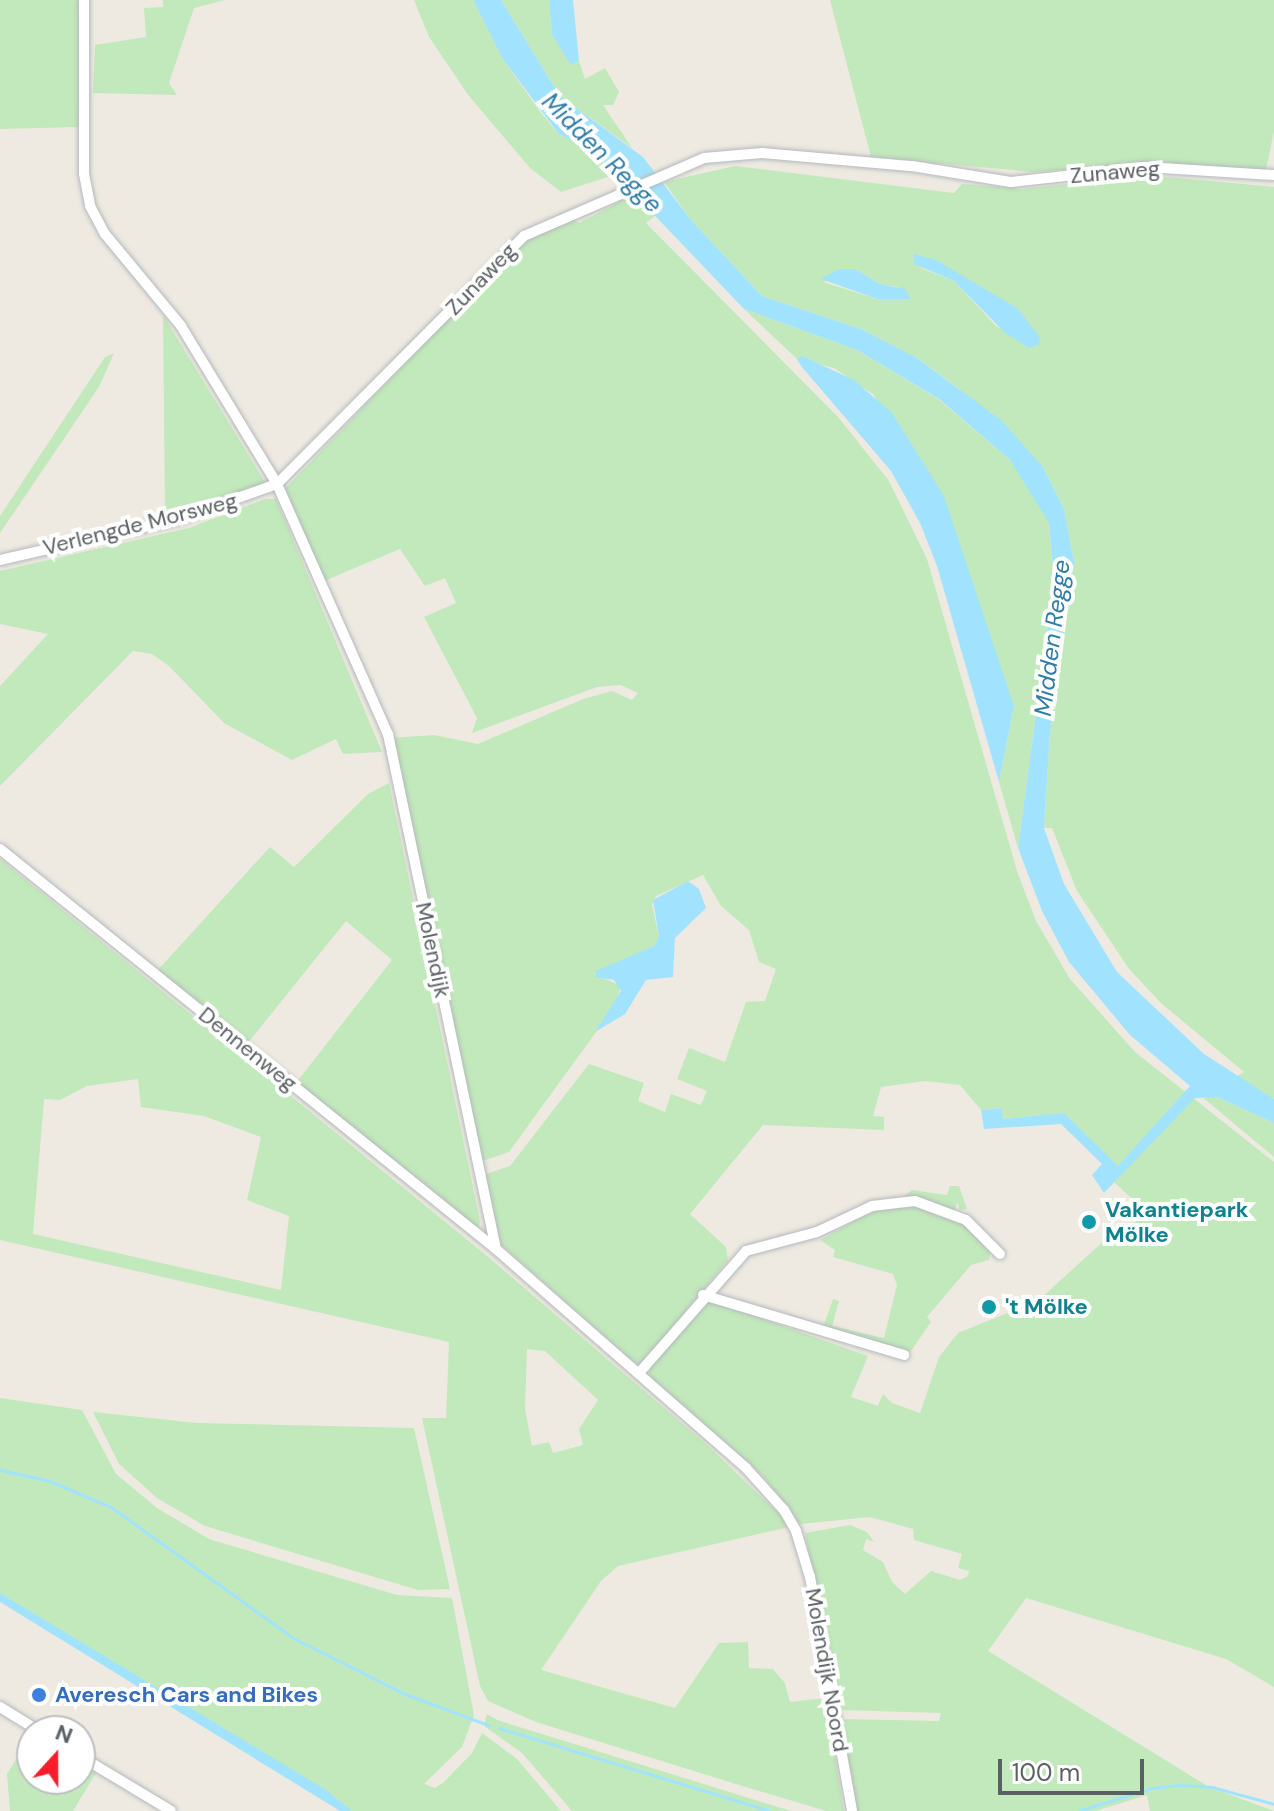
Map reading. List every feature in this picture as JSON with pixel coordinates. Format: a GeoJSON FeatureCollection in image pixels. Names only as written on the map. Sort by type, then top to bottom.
{"type":"FeatureCollection","features":[{"type":"Feature","properties":{"kind":"street"},"geometry":{"type":"LineString","coordinates":[[84,0],[84,174],[90,206],[110,240],[186,334],[277,484]]}},
{"type":"Feature","properties":{"kind":"street","name":"Zunaweg"},"geometry":{"type":"LineString","coordinates":[[277,484],[366,400],[518,240],[622,191],[704,158],[739,153],[912,166],[1011,182],[1146,167],[1274,175]]}},
{"type":"Feature","properties":{"kind":"street","name":"Verlengde Morsweg"},"geometry":{"type":"LineString","coordinates":[[0,560],[179,519],[277,484]]}},
{"type":"Feature","properties":{"kind":"street","name":"Molendijk"},"geometry":{"type":"LineString","coordinates":[[277,484],[388,734],[496,1249]]}},
{"type":"Feature","properties":{"kind":"street","name":"Dennenweg"},"geometry":{"type":"LineString","coordinates":[[0,849],[496,1249]]}},
{"type":"Feature","properties":{"kind":"street"},"geometry":{"type":"LineString","coordinates":[[496,1249],[639,1373],[703,1295],[746,1251],[817,1232],[890,1202],[915,1201],[972,1222],[1000,1254]]}},
{"type":"Feature","properties":{"kind":"street"},"geometry":{"type":"LineString","coordinates":[[703,1295],[904,1355]]}},
{"type":"Feature","properties":{"kind":"street","name":"Molendijk Noord"},"geometry":{"type":"LineString","coordinates":[[639,1373],[746,1468],[796,1531],[810,1577],[852,1811]]}},
{"type":"Feature","properties":{"kind":"street"},"geometry":{"type":"LineString","coordinates":[[96,1766],[171,1811]]}},
{"type":"Feature","properties":{"kind":"green space"},"geometry":{"type":"Polygon","coordinates":[[[0,0],[78,0],[82,29],[78,127],[0,129],[0,0]]]}},
{"type":"Feature","properties":{"kind":"green space"},"geometry":{"type":"Polygon","coordinates":[[[163,0],[225,0],[194,8],[169,83],[177,95],[93,93],[95,45],[146,37],[144,8],[163,7],[163,0]]]}},
{"type":"Feature","properties":{"kind":"green space"},"geometry":{"type":"Polygon","coordinates":[[[414,0],[473,0],[502,58],[541,113],[558,133],[597,155],[614,175],[561,192],[530,168],[469,96],[429,37],[414,0]]]}},
{"type":"Feature","properties":{"kind":"green space"},"geometry":{"type":"Polygon","coordinates":[[[501,0],[549,0],[552,35],[572,64],[579,61],[585,79],[605,68],[619,92],[613,105],[603,105],[632,148],[560,96],[501,0]]]}},
{"type":"Feature","properties":{"kind":"green space"},"geometry":{"type":"Polygon","coordinates":[[[830,0],[1274,0],[1274,131],[1266,170],[1146,163],[1033,172],[871,157],[830,0]]]}},
{"type":"Feature","properties":{"kind":"green space"},"geometry":{"type":"Polygon","coordinates":[[[735,166],[954,193],[962,184],[1023,189],[1145,175],[1274,187],[1274,1099],[1234,1078],[1244,1072],[1162,1004],[1129,969],[1077,891],[1052,828],[1044,828],[1050,732],[1074,562],[1064,509],[1043,467],[957,387],[917,358],[861,329],[762,296],[691,220],[664,182],[735,166]],[[918,267],[954,281],[996,326],[1036,347],[1017,308],[961,276],[918,267]],[[855,269],[823,282],[877,299],[911,299],[898,287],[880,284],[855,269]]]}},
{"type":"Feature","properties":{"kind":"green space"},"geometry":{"type":"Polygon","coordinates":[[[633,195],[655,216],[646,223],[838,417],[889,481],[927,559],[1017,871],[1036,921],[1070,979],[1135,1052],[1274,1162],[1274,1687],[1226,1659],[1026,1598],[988,1651],[1209,1787],[1274,1811],[1150,1811],[1147,1795],[1096,1811],[856,1811],[841,1719],[939,1721],[941,1713],[839,1710],[805,1533],[850,1525],[867,1532],[874,1542],[866,1539],[863,1550],[883,1562],[892,1582],[905,1594],[931,1571],[960,1580],[968,1576],[969,1571],[958,1568],[962,1554],[914,1540],[913,1529],[870,1517],[800,1524],[762,1475],[649,1376],[650,1366],[702,1302],[712,1301],[868,1356],[851,1397],[878,1406],[883,1394],[892,1403],[920,1413],[939,1357],[958,1333],[1010,1312],[1011,1305],[1040,1299],[1119,1227],[1133,1242],[1130,1227],[1143,1209],[1114,1182],[1124,1172],[1064,1114],[1002,1119],[1001,1108],[981,1110],[960,1085],[925,1081],[881,1087],[873,1116],[884,1117],[884,1130],[763,1125],[690,1214],[726,1247],[728,1260],[642,1364],[633,1362],[499,1243],[483,1175],[510,1166],[589,1064],[644,1083],[638,1101],[665,1112],[671,1094],[701,1105],[707,1091],[677,1079],[689,1048],[725,1062],[746,1002],[765,1001],[776,969],[759,962],[749,930],[721,906],[703,875],[656,896],[652,905],[659,937],[654,946],[594,974],[621,986],[615,1006],[509,1152],[480,1162],[390,738],[434,735],[478,744],[583,699],[612,691],[632,700],[638,693],[621,685],[597,687],[472,733],[477,718],[424,617],[456,603],[445,578],[425,586],[400,549],[324,581],[285,489],[520,243],[567,217],[579,223],[633,195]]]}},
{"type":"Feature","properties":{"kind":"green space"},"geometry":{"type":"Polygon","coordinates":[[[744,309],[857,350],[938,399],[1010,460],[1038,500],[1049,523],[1054,579],[1018,848],[999,782],[1014,706],[874,395],[834,368],[797,359],[744,309]]]}},
{"type":"Feature","properties":{"kind":"green space"},"geometry":{"type":"Polygon","coordinates":[[[163,315],[266,484],[165,514],[163,315]]]}},
{"type":"Feature","properties":{"kind":"green space"},"geometry":{"type":"Polygon","coordinates":[[[114,353],[99,387],[0,533],[0,516],[105,357],[114,353]]]}},
{"type":"Feature","properties":{"kind":"green space"},"geometry":{"type":"Polygon","coordinates":[[[265,499],[276,499],[382,752],[343,754],[336,739],[292,760],[224,723],[169,666],[152,654],[133,651],[0,786],[0,686],[48,634],[0,624],[0,571],[189,528],[265,499]]]}},
{"type":"Feature","properties":{"kind":"green space"},"geometry":{"type":"Polygon","coordinates":[[[389,783],[480,1221],[478,1231],[296,1083],[392,960],[346,921],[247,1044],[157,971],[270,847],[294,867],[368,794],[389,783]]]}},
{"type":"Feature","properties":{"kind":"green space"},"geometry":{"type":"Polygon","coordinates":[[[0,859],[487,1256],[706,1444],[781,1516],[789,1527],[618,1566],[601,1581],[541,1670],[675,1708],[719,1643],[748,1642],[749,1668],[773,1669],[785,1683],[790,1702],[825,1698],[844,1811],[826,1811],[739,1785],[536,1722],[488,1701],[480,1686],[422,1418],[446,1418],[449,1342],[0,1240],[0,859]],[[138,1079],[87,1086],[60,1100],[44,1099],[33,1234],[281,1290],[289,1216],[247,1200],[261,1137],[204,1116],[141,1107],[138,1079]],[[527,1349],[525,1409],[532,1446],[549,1442],[553,1453],[583,1445],[579,1429],[598,1400],[545,1351],[527,1349]]]}},
{"type":"Feature","properties":{"kind":"green space"},"geometry":{"type":"Polygon","coordinates":[[[1201,1096],[1217,1097],[1274,1123],[1274,1157],[1201,1096]]]}},
{"type":"Feature","properties":{"kind":"green space"},"geometry":{"type":"Polygon","coordinates":[[[950,1186],[959,1186],[967,1209],[960,1210],[957,1202],[955,1211],[902,1198],[912,1190],[947,1195],[950,1186]]]}},
{"type":"Feature","properties":{"kind":"green space"},"geometry":{"type":"Polygon","coordinates":[[[913,1205],[967,1223],[990,1253],[989,1260],[971,1265],[927,1317],[931,1322],[911,1351],[895,1352],[822,1330],[833,1299],[839,1301],[832,1326],[884,1338],[897,1285],[893,1274],[833,1257],[835,1250],[820,1240],[878,1208],[913,1205]]]}},
{"type":"Feature","properties":{"kind":"green space"},"geometry":{"type":"Polygon","coordinates":[[[0,1398],[82,1410],[116,1474],[157,1508],[209,1539],[397,1595],[452,1598],[474,1715],[462,1747],[424,1784],[435,1788],[444,1782],[472,1753],[482,1733],[517,1759],[561,1811],[352,1811],[0,1593],[0,1398]]]}},
{"type":"Feature","properties":{"kind":"green space"},"geometry":{"type":"Polygon","coordinates":[[[93,1412],[197,1423],[414,1428],[450,1589],[418,1590],[205,1526],[157,1498],[119,1464],[93,1412]]]}},
{"type":"Feature","properties":{"kind":"green space"},"geometry":{"type":"Polygon","coordinates":[[[487,1714],[497,1720],[791,1811],[572,1811],[522,1753],[484,1726],[487,1714]]]}},
{"type":"Feature","properties":{"kind":"green space"},"geometry":{"type":"Polygon","coordinates":[[[16,1759],[16,1795],[83,1795],[73,1811],[10,1811],[7,1774],[16,1759]]]}},
{"type":"Feature","properties":{"kind":"water","name":"Midden Regge"},"geometry":{"type":"Polygon","coordinates":[[[473,0],[501,0],[560,96],[643,157],[691,220],[762,296],[861,329],[917,358],[1001,420],[1043,467],[1064,509],[1074,562],[1050,732],[1044,828],[1064,884],[1117,972],[1204,1054],[1274,1099],[1274,1123],[1217,1097],[1195,1098],[1104,1193],[1092,1175],[1102,1164],[1061,1124],[984,1129],[981,1110],[1001,1108],[1003,1119],[1064,1113],[1118,1166],[1190,1086],[1130,1035],[1069,962],[1042,911],[1018,848],[1054,579],[1049,523],[1010,460],[939,399],[857,350],[744,309],[597,155],[558,133],[502,58],[473,0]]]}},
{"type":"Feature","properties":{"kind":"water"},"geometry":{"type":"Polygon","coordinates":[[[549,0],[573,0],[579,61],[571,65],[552,35],[549,0]]]}},
{"type":"Feature","properties":{"kind":"water"},"geometry":{"type":"Polygon","coordinates":[[[914,254],[936,260],[1017,308],[1039,336],[1040,344],[1029,348],[1004,332],[954,281],[914,264],[914,254]]]}},
{"type":"Feature","properties":{"kind":"water"},"geometry":{"type":"Polygon","coordinates":[[[839,269],[855,269],[880,284],[905,289],[911,299],[877,299],[821,279],[839,269]]]}},
{"type":"Feature","properties":{"kind":"water"},"geometry":{"type":"Polygon","coordinates":[[[802,356],[854,380],[892,413],[944,496],[1014,706],[999,782],[937,566],[920,523],[891,471],[801,366],[797,359],[802,356]]]}},
{"type":"Feature","properties":{"kind":"water"},"geometry":{"type":"Polygon","coordinates":[[[688,881],[699,889],[706,908],[675,938],[673,977],[646,980],[625,1014],[595,1032],[621,991],[614,980],[595,977],[596,971],[654,946],[659,937],[653,900],[688,881]]]}},
{"type":"Feature","properties":{"kind":"water"},"geometry":{"type":"Polygon","coordinates":[[[0,1593],[326,1790],[352,1811],[340,1811],[0,1602],[0,1593]]]}},
{"type":"Feature","properties":{"kind":"waterway"},"geometry":{"type":"LineString","coordinates":[[0,1470],[47,1480],[111,1507],[295,1639],[405,1694],[488,1725]]}},
{"type":"Feature","properties":{"kind":"waterway"},"geometry":{"type":"LineString","coordinates":[[499,1728],[770,1811]]}},
{"type":"Feature","properties":{"kind":"waterway"},"geometry":{"type":"LineString","coordinates":[[1078,1811],[1152,1788],[1182,1785],[1212,1787],[1274,1804]]}},
{"type":"Feature","properties":{"kind":"place","name":"Vakantiepark Mölke"},"geometry":{"type":"Point","coordinates":[1089,1222]}},
{"type":"Feature","properties":{"kind":"place","name":"'t Mölke"},"geometry":{"type":"Point","coordinates":[989,1307]}},
{"type":"Feature","properties":{"kind":"place","name":"Averesch Cars and Bikes"},"geometry":{"type":"Point","coordinates":[39,1695]}}]}
